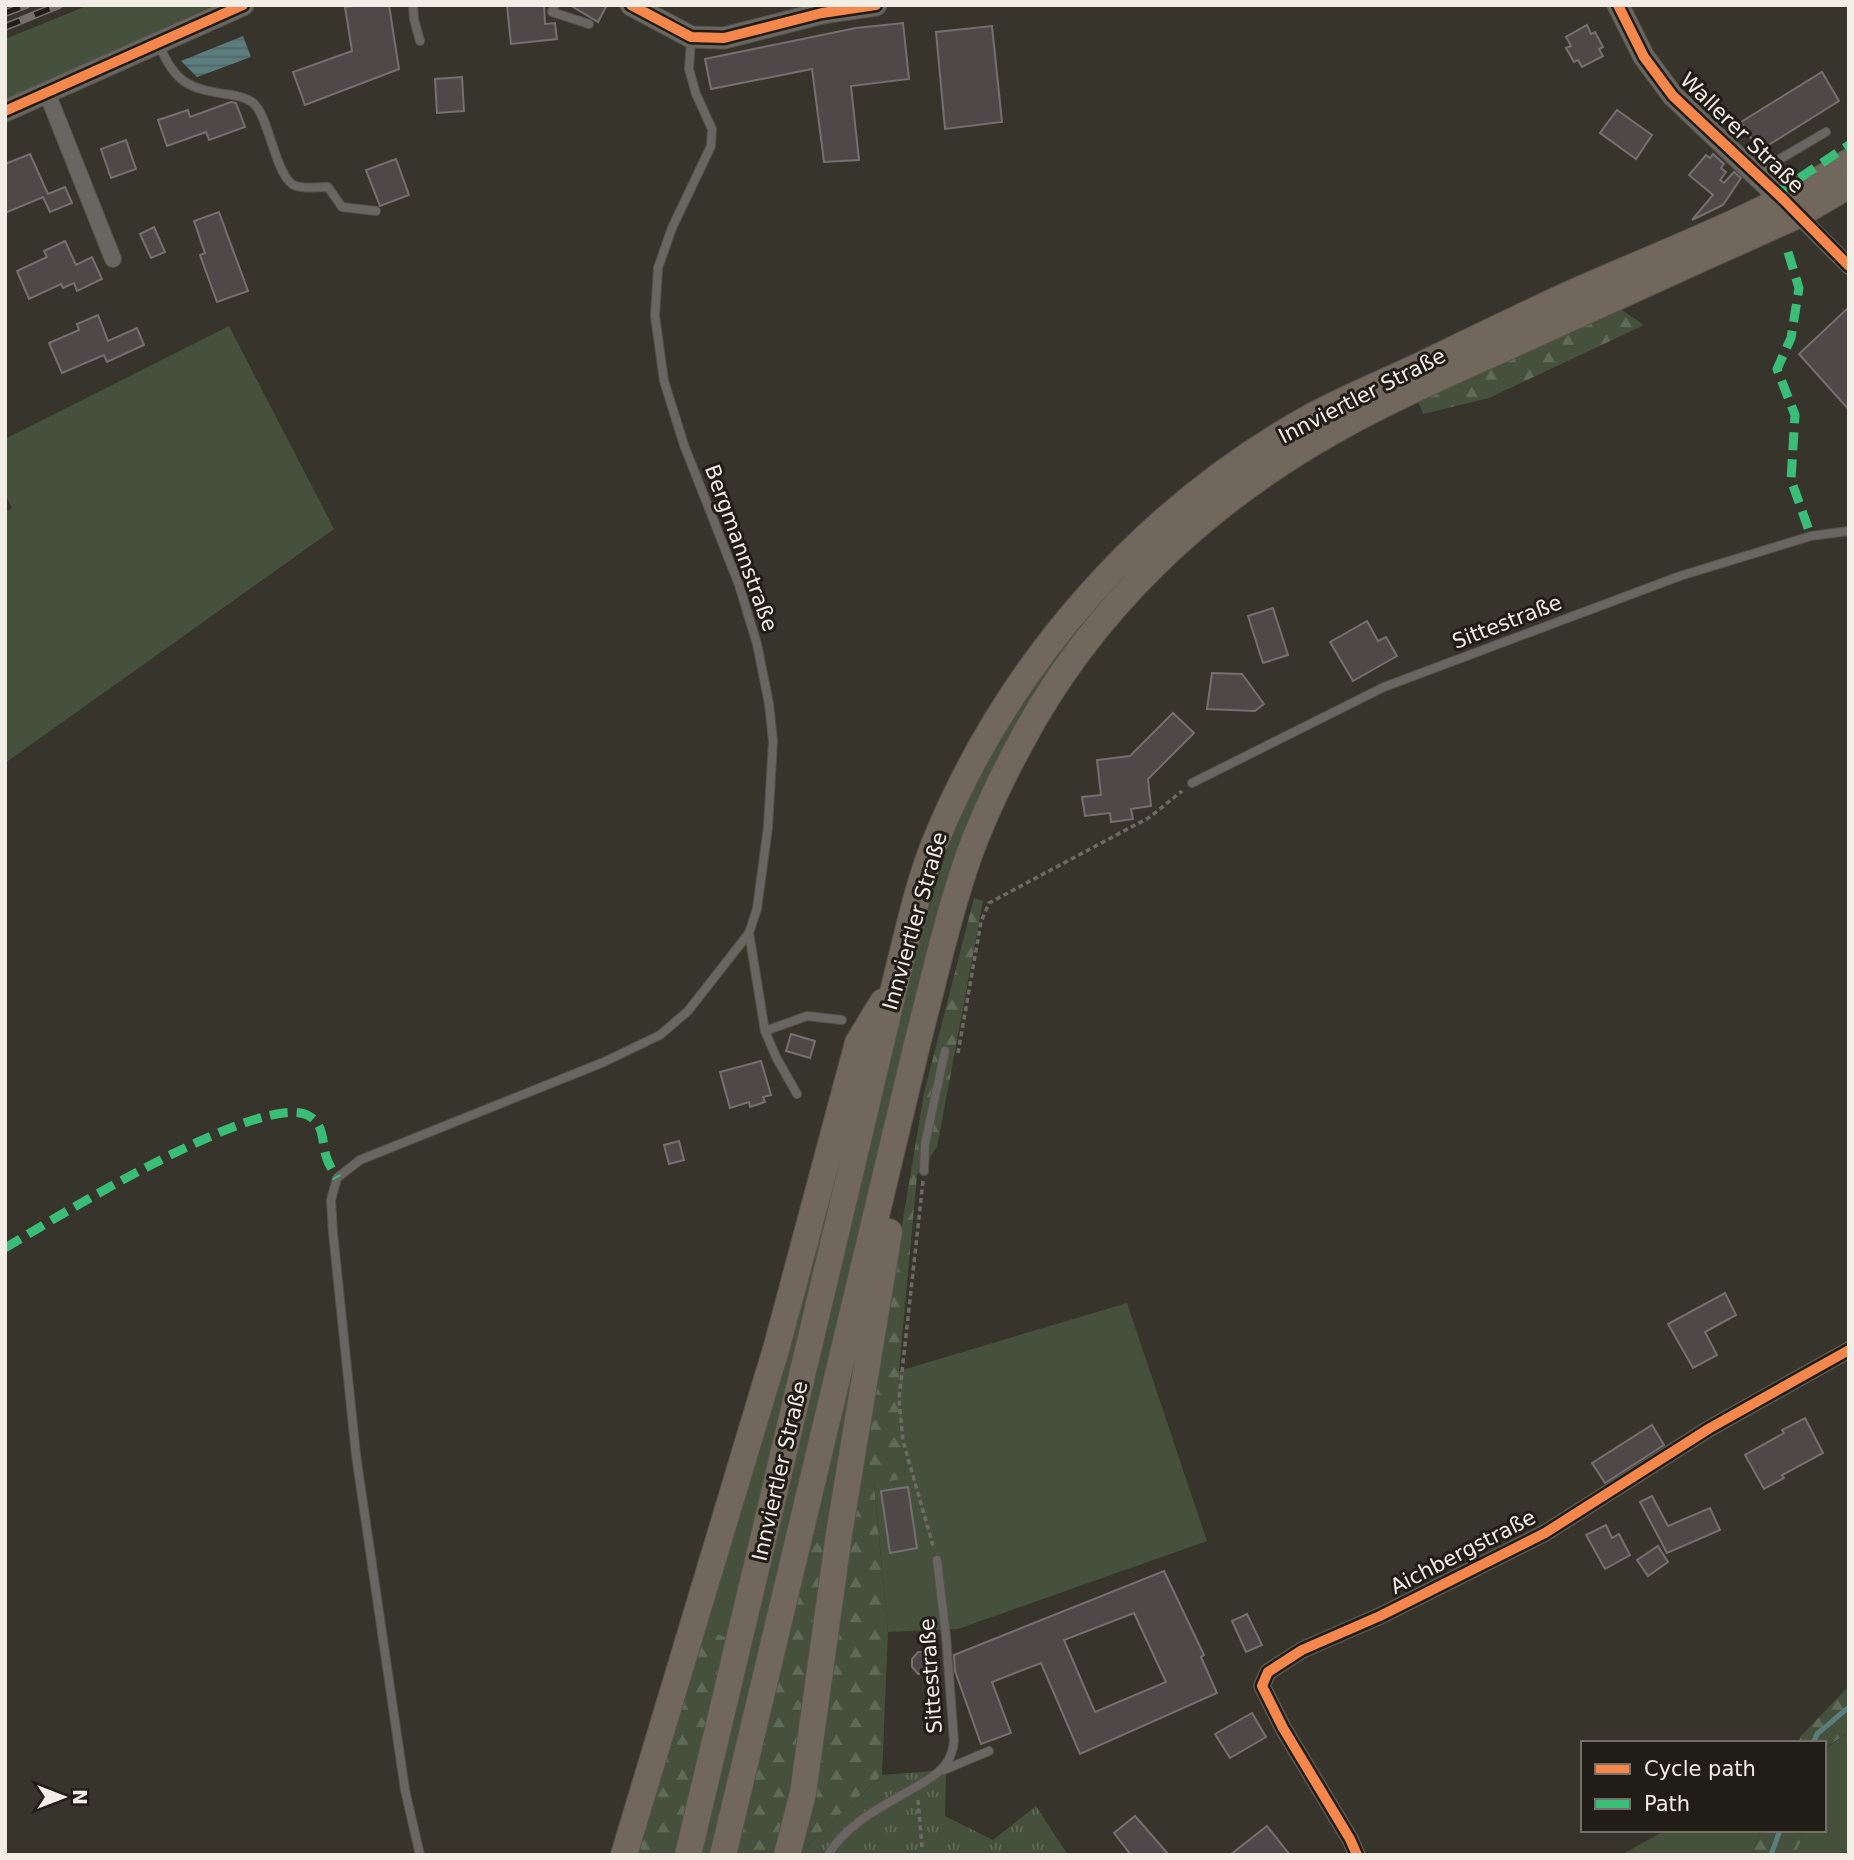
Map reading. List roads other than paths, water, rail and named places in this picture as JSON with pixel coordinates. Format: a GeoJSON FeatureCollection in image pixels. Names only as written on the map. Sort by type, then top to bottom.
{"type":"FeatureCollection","features":[{"type":"Feature","properties":{"kind":"main road","name":"Innviertler Straße"},"geometry":{"type":"LineString","coordinates":[[723,1855],[918,1040],[952,909],[985,816],[1020,743],[1074,657],[1136,582],[1208,514],[1268,470],[1334,430],[1405,393],[1791,207],[1849,162]]}},
{"type":"Feature","properties":{"kind":"main road","name":"Innviertler Straße"},"geometry":{"type":"LineString","coordinates":[[688,1855],[896,980],[935,844],[960,787],[991,728],[1043,651],[1141,541],[1195,495],[1311,417],[1566,296],[1849,185]]}},
{"type":"Feature","properties":{"kind":"main road"},"geometry":{"type":"LineString","coordinates":[[624,1855],[777,1346],[858,1043],[896,980]]}},
{"type":"Feature","properties":{"kind":"main road"},"geometry":{"type":"LineString","coordinates":[[787,1855],[803,1793],[839,1534],[893,1213],[889,1164]]}},
{"type":"Feature","properties":{"kind":"street"},"geometry":{"type":"LineString","coordinates":[[5,111],[243,5]]}},
{"type":"Feature","properties":{"kind":"street"},"geometry":{"type":"LineString","coordinates":[[631,5],[691,37],[724,38],[822,13],[876,5]]}},
{"type":"Feature","properties":{"kind":"street","name":"Wallerer Straße"},"geometry":{"type":"LineString","coordinates":[[1618,5],[1644,57],[1674,96],[1791,207]]}},
{"type":"Feature","properties":{"kind":"street"},"geometry":{"type":"LineString","coordinates":[[47,93],[113,259]]}},
{"type":"Feature","properties":{"kind":"street"},"geometry":{"type":"LineString","coordinates":[[1791,207],[1849,266]]}},
{"type":"Feature","properties":{"kind":"street","name":"Aichbergstraße"},"geometry":{"type":"LineString","coordinates":[[1357,1855],[1272,1707],[1262,1686],[1268,1672],[1302,1650],[1380,1616],[1545,1533],[1710,1428],[1849,1350]]}},
{"type":"Feature","properties":{"kind":"lane"},"geometry":{"type":"LineString","coordinates":[[413,5],[420,41]]}},
{"type":"Feature","properties":{"kind":"lane"},"geometry":{"type":"LineString","coordinates":[[555,5],[552,12],[589,24]]}},
{"type":"Feature","properties":{"kind":"lane","name":"Bergmannstraße"},"geometry":{"type":"LineString","coordinates":[[420,1855],[405,1790],[356,1455],[332,1233],[331,1200],[337,1178],[360,1160],[604,1062],[660,1035],[688,1011],[749,933],[757,909],[768,827],[773,741],[769,704],[757,644],[739,585],[684,445],[664,381],[655,316],[658,268],[672,228],[711,146],[712,129],[696,94],[689,69],[691,37]]}},
{"type":"Feature","properties":{"kind":"lane"},"geometry":{"type":"LineString","coordinates":[[158,41],[164,57],[178,79],[201,90],[242,97],[255,104],[265,119],[285,178],[294,186],[328,187],[342,207],[376,211]]}},
{"type":"Feature","properties":{"kind":"lane"},"geometry":{"type":"LineString","coordinates":[[1756,173],[1826,132]]}},
{"type":"Feature","properties":{"kind":"lane","name":"Sittestraße"},"geometry":{"type":"LineString","coordinates":[[1192,783],[1384,687],[1680,576],[1811,536],[1849,531]]}},
{"type":"Feature","properties":{"kind":"lane"},"geometry":{"type":"LineString","coordinates":[[749,933],[765,1031],[797,1094]]}},
{"type":"Feature","properties":{"kind":"lane"},"geometry":{"type":"LineString","coordinates":[[765,1031],[807,1016],[842,1020]]}},
{"type":"Feature","properties":{"kind":"lane"},"geometry":{"type":"LineString","coordinates":[[924,1171],[925,1144],[945,1051]]}},
{"type":"Feature","properties":{"kind":"lane","name":"Sittestraße"},"geometry":{"type":"LineString","coordinates":[[937,1560],[954,1741],[952,1754],[942,1770]]}},
{"type":"Feature","properties":{"kind":"lane"},"geometry":{"type":"LineString","coordinates":[[828,1855],[836,1842],[859,1821],[942,1770],[989,1751]]}},
{"type":"Feature","properties":{"kind":"water"},"geometry":{"type":"Polygon","coordinates":[[[243,36],[251,57],[197,77],[181,61],[243,36]]]}},
{"type":"Feature","properties":{"kind":"waterway"},"geometry":{"type":"LineString","coordinates":[[1814,1741],[1817,1734],[1849,1707]]}},
{"type":"Feature","properties":{"kind":"waterway"},"geometry":{"type":"LineString","coordinates":[[1771,1855],[1779,1832]]}},
{"type":"Feature","properties":{"kind":"railway"},"geometry":{"type":"LineString","coordinates":[[5,13],[26,5]]}},
{"type":"Feature","properties":{"kind":"railway"},"geometry":{"type":"LineString","coordinates":[[5,27],[59,5]]}}]}
